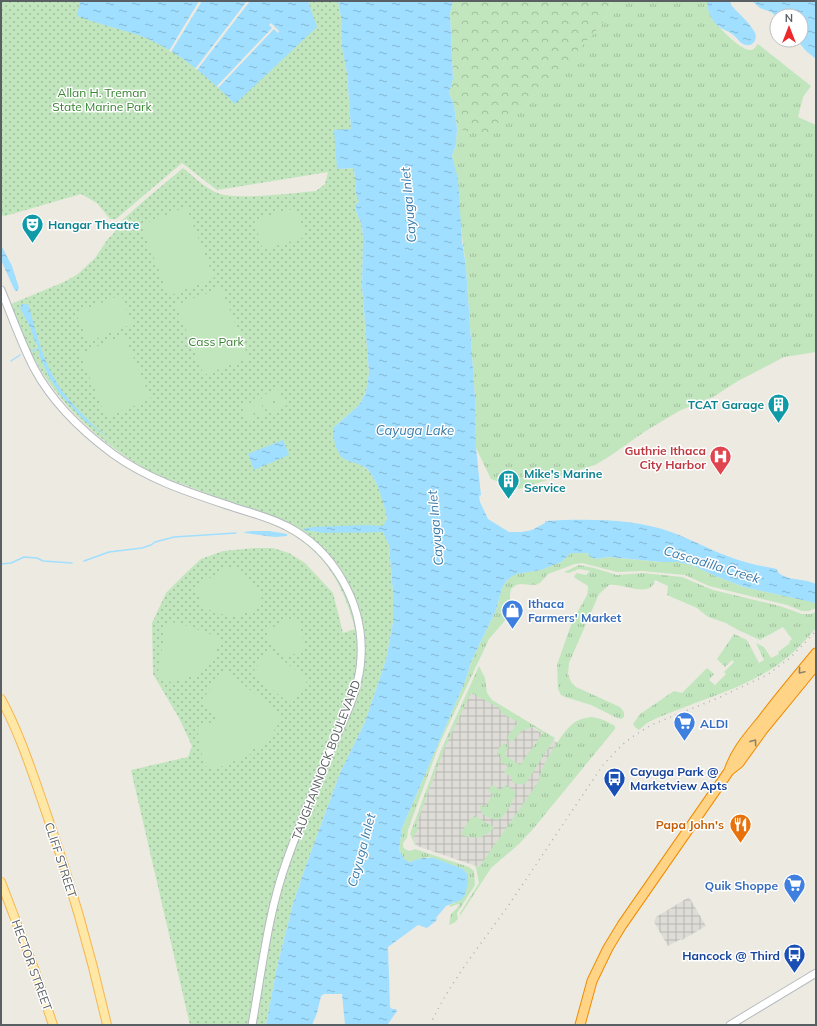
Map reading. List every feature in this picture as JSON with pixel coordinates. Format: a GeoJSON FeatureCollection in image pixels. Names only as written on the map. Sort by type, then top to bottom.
{"type":"FeatureCollection","features":[{"type":"Feature","properties":{"kind":"highway"},"geometry":{"type":"LineString","coordinates":[[729,771],[733,758],[744,742],[816,653]]}},
{"type":"Feature","properties":{"kind":"highway"},"geometry":{"type":"LineString","coordinates":[[580,1025],[592,981],[608,948],[634,908],[729,771],[739,763],[762,731],[816,665]]}},
{"type":"Feature","properties":{"kind":"main road","name":"TAUGHANNOCK BOULEVARD"},"geometry":{"type":"LineString","coordinates":[[1,290],[25,348],[40,378],[59,404],[89,434],[120,459],[151,477],[181,490],[271,519],[296,532],[314,545],[329,560],[341,577],[354,604],[360,628],[362,646],[358,679],[349,706],[279,883],[252,1025]]}},
{"type":"Feature","properties":{"kind":"main road","name":"CLIFF STREET"},"geometry":{"type":"LineString","coordinates":[[1,699],[23,745],[55,837],[95,970],[107,1025]]}},
{"type":"Feature","properties":{"kind":"main road","name":"HECTOR STREET"},"geometry":{"type":"LineString","coordinates":[[1,882],[30,958],[53,1025]]}},
{"type":"Feature","properties":{"kind":"main road"},"geometry":{"type":"LineString","coordinates":[[730,1025],[816,973]]}},
{"type":"Feature","properties":{"kind":"shaded area"},"geometry":{"type":"Polygon","coordinates":[[[471,689],[564,747],[482,868],[417,846],[412,835],[444,747],[471,689]]]}},
{"type":"Feature","properties":{"kind":"shaded area"},"geometry":{"type":"Polygon","coordinates":[[[689,897],[706,926],[682,940],[681,939],[668,946],[654,922],[656,917],[689,897]]]}},
{"type":"Feature","properties":{"kind":"green space","name":"Cass Park"},"geometry":{"type":"Polygon","coordinates":[[[1,1],[338,1],[341,17],[342,48],[347,73],[351,129],[337,169],[354,168],[356,193],[359,200],[356,211],[362,226],[363,239],[362,286],[369,373],[366,392],[359,405],[333,428],[345,459],[360,464],[371,473],[380,490],[386,511],[393,593],[393,622],[386,660],[365,722],[340,773],[293,904],[277,967],[266,1025],[190,1025],[131,770],[188,757],[192,746],[179,718],[153,674],[152,623],[166,593],[201,559],[223,551],[255,548],[273,548],[289,553],[305,563],[333,593],[343,633],[355,629],[351,613],[339,585],[323,560],[300,540],[286,531],[218,499],[144,468],[121,453],[92,430],[66,404],[43,373],[33,357],[11,304],[64,282],[78,274],[95,258],[107,240],[114,233],[119,223],[183,168],[211,190],[223,195],[235,196],[264,196],[316,191],[325,184],[328,172],[217,190],[182,163],[116,219],[110,219],[97,203],[81,194],[5,216],[1,215],[1,1]]]}},
{"type":"Feature","properties":{"kind":"green space"},"geometry":{"type":"Polygon","coordinates":[[[453,1],[612,1],[602,24],[573,56],[521,110],[487,137],[457,128],[454,105],[449,93],[453,79],[450,12],[453,1]]]}},
{"type":"Feature","properties":{"kind":"green space"},"geometry":{"type":"Polygon","coordinates":[[[612,1],[707,1],[713,19],[719,27],[736,43],[747,50],[754,49],[758,44],[811,86],[803,97],[798,117],[816,125],[816,352],[784,357],[738,381],[713,397],[679,411],[644,432],[595,465],[519,489],[491,479],[476,448],[475,399],[466,267],[452,156],[456,145],[457,128],[461,129],[521,110],[602,24],[612,1]]]}},
{"type":"Feature","properties":{"kind":"green space"},"geometry":{"type":"Polygon","coordinates":[[[186,207],[214,278],[169,296],[141,225],[186,207]]]}},
{"type":"Feature","properties":{"kind":"green space"},"geometry":{"type":"Polygon","coordinates":[[[296,208],[305,237],[263,250],[254,220],[296,208]]]}},
{"type":"Feature","properties":{"kind":"green space"},"geometry":{"type":"Polygon","coordinates":[[[221,288],[249,358],[204,375],[176,305],[221,288]]]}},
{"type":"Feature","properties":{"kind":"green space"},"geometry":{"type":"Polygon","coordinates":[[[121,295],[132,324],[88,342],[76,313],[121,295]]]}},
{"type":"Feature","properties":{"kind":"green space"},"geometry":{"type":"Polygon","coordinates":[[[124,335],[151,399],[106,417],[80,354],[124,335]]]}},
{"type":"Feature","properties":{"kind":"green space"},"geometry":{"type":"Polygon","coordinates":[[[279,389],[286,406],[278,409],[271,392],[279,389]]]}},
{"type":"Feature","properties":{"kind":"green space"},"geometry":{"type":"Polygon","coordinates":[[[269,393],[276,410],[268,413],[261,396],[269,393]]]}},
{"type":"Feature","properties":{"kind":"green space"},"geometry":{"type":"Polygon","coordinates":[[[259,397],[265,414],[257,417],[251,400],[259,397]]]}},
{"type":"Feature","properties":{"kind":"green space"},"geometry":{"type":"Polygon","coordinates":[[[249,401],[255,418],[247,421],[241,404],[249,401]]]}},
{"type":"Feature","properties":{"kind":"green space"},"geometry":{"type":"Polygon","coordinates":[[[571,553],[588,553],[595,559],[609,557],[677,562],[692,565],[744,587],[816,603],[816,608],[809,611],[802,611],[787,605],[709,586],[685,575],[642,571],[617,572],[582,563],[575,564],[548,574],[540,583],[535,585],[520,584],[511,589],[510,600],[515,606],[515,609],[489,639],[439,745],[408,830],[407,838],[403,843],[404,849],[410,851],[415,849],[469,867],[474,871],[475,885],[457,913],[458,919],[449,925],[451,914],[460,905],[458,904],[450,907],[449,905],[455,903],[463,869],[428,857],[409,862],[404,860],[399,850],[402,828],[466,679],[471,662],[496,610],[502,588],[507,580],[515,574],[541,570],[561,562],[571,553]]]}},
{"type":"Feature","properties":{"kind":"green space"},"geometry":{"type":"Polygon","coordinates":[[[579,565],[617,575],[643,573],[682,577],[713,590],[780,606],[802,614],[811,614],[816,612],[816,628],[802,644],[776,666],[733,689],[657,718],[647,723],[639,730],[633,724],[640,714],[674,691],[682,693],[707,668],[714,674],[709,680],[715,685],[726,674],[724,672],[734,662],[732,660],[725,667],[717,659],[734,634],[747,640],[759,663],[764,660],[756,643],[764,647],[771,658],[779,654],[778,652],[790,643],[789,642],[792,639],[783,627],[760,640],[726,623],[708,617],[697,608],[667,595],[668,586],[655,580],[652,586],[643,589],[609,585],[599,594],[569,663],[568,674],[571,682],[576,687],[620,707],[624,712],[624,717],[621,719],[617,718],[591,705],[565,697],[561,695],[558,689],[557,665],[572,622],[587,595],[588,589],[588,586],[574,576],[577,573],[586,575],[590,571],[579,569],[569,573],[564,572],[579,565]]]}},
{"type":"Feature","properties":{"kind":"green space"},"geometry":{"type":"Polygon","coordinates":[[[227,568],[240,569],[263,594],[257,609],[231,617],[203,608],[196,586],[227,568]]]}},
{"type":"Feature","properties":{"kind":"green space"},"geometry":{"type":"Polygon","coordinates":[[[292,618],[300,626],[305,649],[288,657],[268,643],[267,630],[292,618]]]}},
{"type":"Feature","properties":{"kind":"green space"},"geometry":{"type":"Polygon","coordinates":[[[176,622],[221,638],[213,660],[196,675],[171,682],[157,678],[166,625],[176,622]]]}},
{"type":"Feature","properties":{"kind":"green space"},"geometry":{"type":"Polygon","coordinates":[[[270,650],[308,680],[289,703],[252,673],[270,650]]]}},
{"type":"Feature","properties":{"kind":"green space"},"geometry":{"type":"Polygon","coordinates":[[[479,666],[485,678],[487,693],[492,700],[555,738],[526,783],[515,783],[512,781],[512,778],[504,772],[508,766],[500,761],[502,758],[497,754],[499,748],[504,743],[509,746],[505,755],[520,765],[543,733],[533,727],[521,731],[511,742],[508,739],[508,736],[518,722],[503,714],[498,707],[471,693],[445,747],[417,822],[417,831],[413,838],[416,844],[415,845],[410,834],[441,750],[479,666]]]}},
{"type":"Feature","properties":{"kind":"green space"},"geometry":{"type":"Polygon","coordinates":[[[225,670],[284,717],[260,749],[249,740],[253,753],[216,769],[204,766],[197,727],[221,719],[200,702],[225,670]]]}},
{"type":"Feature","properties":{"kind":"green space"},"geometry":{"type":"Polygon","coordinates":[[[591,717],[600,719],[615,726],[615,729],[533,829],[519,844],[491,868],[460,916],[460,913],[479,883],[474,865],[479,867],[539,781],[547,758],[565,732],[575,722],[591,717]]]}},
{"type":"Feature","properties":{"kind":"green space"},"geometry":{"type":"Polygon","coordinates":[[[492,785],[501,790],[505,785],[515,792],[510,807],[500,819],[492,819],[482,813],[480,809],[480,805],[485,807],[493,794],[488,791],[492,785]]]}},
{"type":"Feature","properties":{"kind":"green space"},"geometry":{"type":"Polygon","coordinates":[[[475,816],[494,827],[484,836],[476,838],[462,835],[461,833],[471,818],[475,816]]]}},
{"type":"Feature","properties":{"kind":"water"},"geometry":{"type":"Polygon","coordinates":[[[80,1],[308,1],[317,27],[235,104],[189,63],[163,46],[135,34],[77,16],[80,1]]]}},
{"type":"Feature","properties":{"kind":"water","name":"Cayuga Lake"},"geometry":{"type":"Polygon","coordinates":[[[338,1],[453,1],[450,13],[453,79],[449,93],[454,105],[457,128],[456,145],[452,156],[458,179],[462,241],[466,267],[475,399],[476,448],[481,495],[479,496],[480,502],[488,519],[509,532],[532,530],[545,523],[545,521],[561,520],[608,520],[656,527],[736,559],[777,569],[783,576],[812,582],[816,584],[816,603],[744,587],[692,565],[677,562],[609,557],[595,559],[589,556],[588,553],[571,553],[561,562],[541,570],[516,574],[507,580],[502,588],[496,610],[471,662],[466,679],[402,828],[399,850],[404,859],[409,862],[423,858],[434,858],[463,869],[468,875],[465,895],[461,900],[446,906],[436,918],[437,920],[427,928],[418,925],[388,947],[390,1007],[392,1009],[396,1009],[397,1011],[388,1024],[345,1025],[342,994],[324,994],[321,996],[317,1013],[312,1025],[266,1025],[277,967],[293,904],[340,773],[365,722],[386,660],[393,622],[393,593],[389,545],[383,532],[325,533],[306,531],[303,529],[313,527],[366,525],[383,526],[387,519],[380,492],[371,473],[359,464],[341,457],[334,440],[333,432],[333,428],[359,405],[366,392],[369,373],[362,286],[363,239],[362,226],[356,211],[356,204],[359,202],[356,193],[354,168],[337,169],[334,130],[351,129],[347,73],[342,48],[341,17],[338,1]]]}},
{"type":"Feature","properties":{"kind":"water"},"geometry":{"type":"Polygon","coordinates":[[[707,1],[730,1],[731,5],[754,31],[756,37],[754,42],[750,45],[743,44],[729,32],[718,26],[711,16],[707,1]]]}},
{"type":"Feature","properties":{"kind":"water"},"geometry":{"type":"Polygon","coordinates":[[[752,1],[816,1],[816,59],[804,48],[809,48],[809,8],[769,8],[769,11],[760,8],[752,1]]]}},
{"type":"Feature","properties":{"kind":"water"},"geometry":{"type":"Polygon","coordinates":[[[1,245],[12,266],[19,288],[17,291],[14,289],[1,260],[1,245]]]}},
{"type":"Feature","properties":{"kind":"water"},"geometry":{"type":"Polygon","coordinates":[[[22,304],[28,304],[42,352],[52,375],[59,386],[79,411],[107,437],[84,420],[61,395],[50,379],[40,357],[38,345],[35,342],[30,327],[20,308],[22,304]]]}},
{"type":"Feature","properties":{"kind":"water"},"geometry":{"type":"Polygon","coordinates":[[[283,440],[289,455],[254,470],[248,454],[283,440]]]}},
{"type":"Feature","properties":{"kind":"water"},"geometry":{"type":"Polygon","coordinates":[[[269,531],[287,534],[287,536],[275,537],[244,532],[269,531]]]}},
{"type":"Feature","properties":{"kind":"pier"},"geometry":{"type":"Polygon","coordinates":[[[199,1],[202,1],[171,52],[169,51],[199,1]]]}},
{"type":"Feature","properties":{"kind":"pier"},"geometry":{"type":"Polygon","coordinates":[[[247,1],[250,1],[197,70],[195,69],[247,1]]]}},
{"type":"Feature","properties":{"kind":"pier"},"geometry":{"type":"Polygon","coordinates":[[[271,23],[279,31],[278,33],[274,29],[218,88],[217,86],[272,28],[269,25],[271,23]]]}},
{"type":"Feature","properties":{"kind":"waterway"},"geometry":{"type":"LineString","coordinates":[[33,351],[40,348]]}},
{"type":"Feature","properties":{"kind":"waterway"},"geometry":{"type":"LineString","coordinates":[[11,361],[20,355]]}},
{"type":"Feature","properties":{"kind":"waterway"},"geometry":{"type":"LineString","coordinates":[[84,561],[109,552],[142,548],[155,542],[174,537],[236,533]]}},
{"type":"Feature","properties":{"kind":"waterway"},"geometry":{"type":"LineString","coordinates":[[1,564],[11,563],[24,557],[37,558],[43,561],[72,563]]}},
{"type":"Feature","properties":{"kind":"railway"},"geometry":{"type":"LineString","coordinates":[[430,1025],[438,1009],[466,964],[508,906],[603,765],[622,745],[651,725],[718,698],[767,675],[790,658],[816,631]]}},
{"type":"Feature","properties":{"kind":"place","name":"Hangar Theatre"},"geometry":{"type":"Point","coordinates":[33,244]}},
{"type":"Feature","properties":{"kind":"place","name":"TCAT Garage"},"geometry":{"type":"Point","coordinates":[779,424]}},
{"type":"Feature","properties":{"kind":"place","name":"Guthrie Ithaca City Harbor"},"geometry":{"type":"Point","coordinates":[721,476]}},
{"type":"Feature","properties":{"kind":"place","name":"Mike's Marine Service"},"geometry":{"type":"Point","coordinates":[509,500]}},
{"type":"Feature","properties":{"kind":"place","name":"Ithaca Farmers' Market"},"geometry":{"type":"Point","coordinates":[513,630]}},
{"type":"Feature","properties":{"kind":"place","name":"ALDI"},"geometry":{"type":"Point","coordinates":[684,742]}},
{"type":"Feature","properties":{"kind":"place","name":"Cayuga Park @ Marketview Apts"},"geometry":{"type":"Point","coordinates":[615,798]}},
{"type":"Feature","properties":{"kind":"place","name":"Papa John's"},"geometry":{"type":"Point","coordinates":[740,844]}},
{"type":"Feature","properties":{"kind":"place","name":"Quik Shoppe"},"geometry":{"type":"Point","coordinates":[794,904]}},
{"type":"Feature","properties":{"kind":"place","name":"Hancock @ Third"},"geometry":{"type":"Point","coordinates":[795,974]}},
{"type":"Feature","properties":{"kind":"park label","name":"Allan H. Treman State Marine Park"},"geometry":{"type":"Point","coordinates":[102,99]}},
{"type":"Feature","properties":{"kind":"water label","name":"Cayuga Inlet"},"geometry":{"type":"Point","coordinates":[408,205]}},
{"type":"Feature","properties":{"kind":"water label","name":"Cayuga Inlet"},"geometry":{"type":"Point","coordinates":[435,528]}},
{"type":"Feature","properties":{"kind":"water label","name":"Cascadilla Creek"},"geometry":{"type":"Point","coordinates":[712,564]}},
{"type":"Feature","properties":{"kind":"water label","name":"Cayuga Inlet"},"geometry":{"type":"Point","coordinates":[361,850]}}]}
